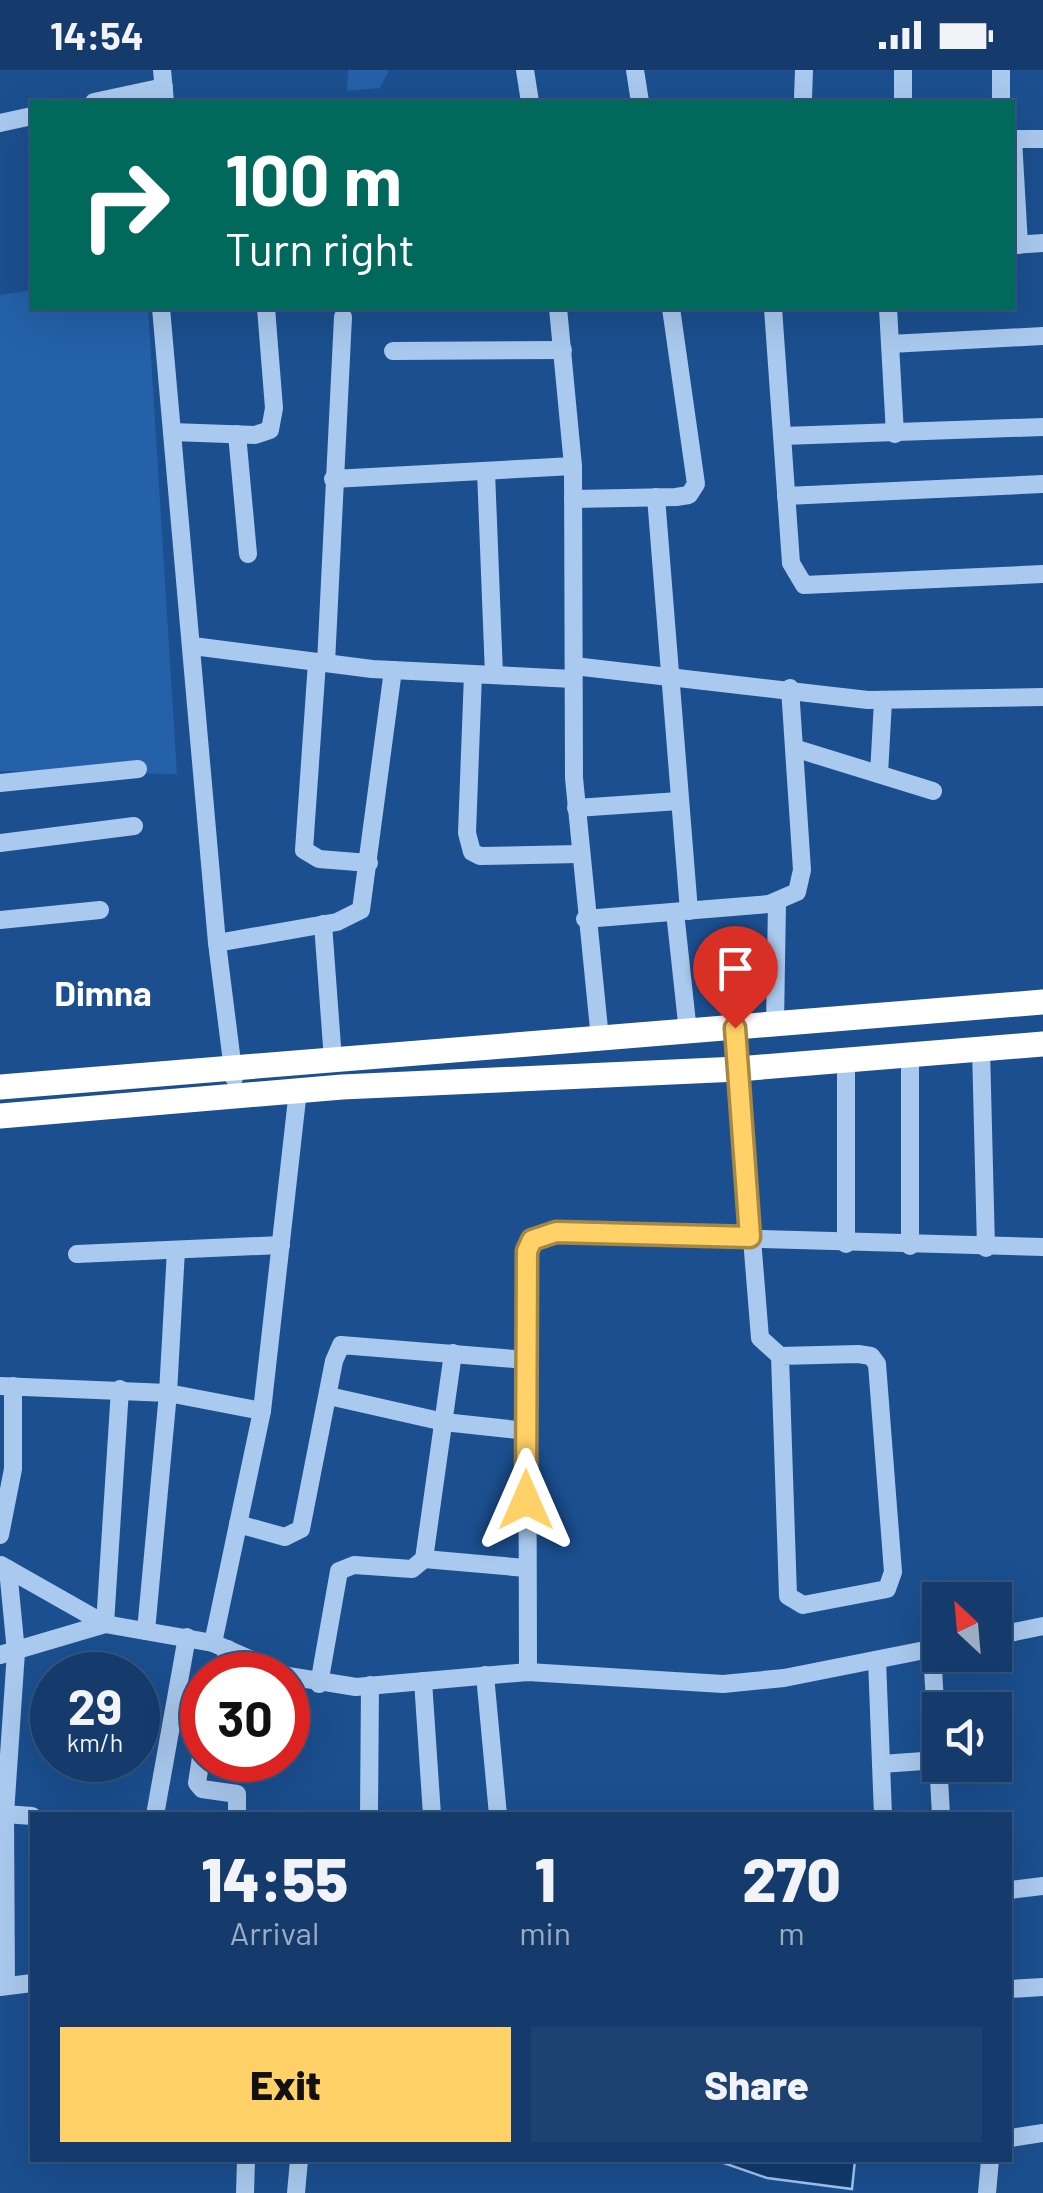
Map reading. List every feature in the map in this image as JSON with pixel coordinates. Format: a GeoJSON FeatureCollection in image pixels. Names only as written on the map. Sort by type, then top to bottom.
{"type":"FeatureCollection","features":[{"type":"Feature","properties":{"kind":"highway"},"geometry":{"type":"LineString","coordinates":[[0,1116],[235,1082],[333,1060],[1043,1002]]}},
{"type":"Feature","properties":{"kind":"highway"},"geometry":{"type":"LineString","coordinates":[[0,1087],[235,1082],[298,1090],[738,1069],[846,1057],[1043,1044]]}},
{"type":"Feature","properties":{"kind":"street"},"geometry":{"type":"LineString","coordinates":[[525,70],[530,100]]}},
{"type":"Feature","properties":{"kind":"street"},"geometry":{"type":"LineString","coordinates":[[635,70],[640,100]]}},
{"type":"Feature","properties":{"kind":"street"},"geometry":{"type":"LineString","coordinates":[[804,70],[804,98]]}},
{"type":"Feature","properties":{"kind":"street"},"geometry":{"type":"LineString","coordinates":[[904,70],[904,100]]}},
{"type":"Feature","properties":{"kind":"street"},"geometry":{"type":"LineString","coordinates":[[1001,70],[1001,100]]}},
{"type":"Feature","properties":{"kind":"street"},"geometry":{"type":"LineString","coordinates":[[103,100],[164,86]]}},
{"type":"Feature","properties":{"kind":"street"},"geometry":{"type":"LineString","coordinates":[[0,123],[30,116]]}},
{"type":"Feature","properties":{"kind":"street"},"geometry":{"type":"LineString","coordinates":[[1015,139],[1043,139]]}},
{"type":"Feature","properties":{"kind":"street"},"geometry":{"type":"LineString","coordinates":[[1015,210],[1016,245],[1043,243]]}},
{"type":"Feature","properties":{"kind":"street"},"geometry":{"type":"LineString","coordinates":[[161,310],[217,943],[235,1082]]}},
{"type":"Feature","properties":{"kind":"street"},"geometry":{"type":"LineString","coordinates":[[172,432],[237,434],[270,430],[274,420],[266,310]]}},
{"type":"Feature","properties":{"kind":"street"},"geometry":{"type":"LineString","coordinates":[[558,310],[573,466],[578,854],[600,1039]]}},
{"type":"Feature","properties":{"kind":"street"},"geometry":{"type":"LineString","coordinates":[[573,499],[688,494],[696,484],[671,310]]}},
{"type":"Feature","properties":{"kind":"street"},"geometry":{"type":"LineString","coordinates":[[773,310],[791,563],[804,585],[1043,574]]}},
{"type":"Feature","properties":{"kind":"street"},"geometry":{"type":"LineString","coordinates":[[888,310],[895,434]]}},
{"type":"Feature","properties":{"kind":"street"},"geometry":{"type":"LineString","coordinates":[[343,317],[321,663],[304,850],[319,859],[369,863]]}},
{"type":"Feature","properties":{"kind":"street"},"geometry":{"type":"LineString","coordinates":[[890,344],[1043,336]]}},
{"type":"Feature","properties":{"kind":"street"},"geometry":{"type":"LineString","coordinates":[[394,350],[563,350]]}},
{"type":"Feature","properties":{"kind":"street"},"geometry":{"type":"LineString","coordinates":[[782,436],[1043,427]]}},
{"type":"Feature","properties":{"kind":"street"},"geometry":{"type":"LineString","coordinates":[[237,434],[248,554]]}},
{"type":"Feature","properties":{"kind":"street"},"geometry":{"type":"LineString","coordinates":[[333,479],[573,466]]}},
{"type":"Feature","properties":{"kind":"street"},"geometry":{"type":"LineString","coordinates":[[486,471],[494,675]]}},
{"type":"Feature","properties":{"kind":"street"},"geometry":{"type":"LineString","coordinates":[[786,496],[1043,484]]}},
{"type":"Feature","properties":{"kind":"street"},"geometry":{"type":"LineString","coordinates":[[656,497],[679,801],[688,1032]]}},
{"type":"Feature","properties":{"kind":"street"},"geometry":{"type":"LineString","coordinates":[[193,646],[393,670],[494,675],[668,674],[882,701],[1043,696]]}},
{"type":"Feature","properties":{"kind":"street"},"geometry":{"type":"LineString","coordinates":[[217,943],[323,924],[361,910],[393,670]]}},
{"type":"Feature","properties":{"kind":"street"},"geometry":{"type":"LineString","coordinates":[[473,674],[467,833],[472,852],[480,856],[578,854]]}},
{"type":"Feature","properties":{"kind":"street"},"geometry":{"type":"LineString","coordinates":[[585,919],[777,902],[797,892],[802,881],[790,688]]}},
{"type":"Feature","properties":{"kind":"street"},"geometry":{"type":"LineString","coordinates":[[879,774],[882,701]]}},
{"type":"Feature","properties":{"kind":"street"},"geometry":{"type":"LineString","coordinates":[[794,748],[933,791]]}},
{"type":"Feature","properties":{"kind":"street"},"geometry":{"type":"LineString","coordinates":[[0,782],[138,769]]}},
{"type":"Feature","properties":{"kind":"street"},"geometry":{"type":"LineString","coordinates":[[576,808],[679,801]]}},
{"type":"Feature","properties":{"kind":"street"},"geometry":{"type":"LineString","coordinates":[[0,843],[134,826]]}},
{"type":"Feature","properties":{"kind":"street"},"geometry":{"type":"LineString","coordinates":[[775,1025],[777,902]]}},
{"type":"Feature","properties":{"kind":"street"},"geometry":{"type":"LineString","coordinates":[[0,920],[100,910]]}},
{"type":"Feature","properties":{"kind":"street"},"geometry":{"type":"LineString","coordinates":[[323,924],[333,1060]]}},
{"type":"Feature","properties":{"kind":"street"},"geometry":{"type":"LineString","coordinates":[[735,1028],[760,1338],[780,1356],[858,1354],[870,1356],[878,1364],[893,1572],[887,1589],[802,1605],[788,1596],[780,1356]]}},
{"type":"Feature","properties":{"kind":"street"},"geometry":{"type":"LineString","coordinates":[[981,1048],[986,1248]]}},
{"type":"Feature","properties":{"kind":"street"},"geometry":{"type":"LineString","coordinates":[[910,1054],[910,1246]]}},
{"type":"Feature","properties":{"kind":"street"},"geometry":{"type":"LineString","coordinates":[[846,1057],[846,1244]]}},
{"type":"Feature","properties":{"kind":"street"},"geometry":{"type":"LineString","coordinates":[[221,1652],[238,1524],[262,1410],[298,1090]]}},
{"type":"Feature","properties":{"kind":"street"},"geometry":{"type":"LineString","coordinates":[[528,1672],[527,1251],[532,1240],[556,1232],[910,1246],[1043,1247]]}},
{"type":"Feature","properties":{"kind":"street"},"geometry":{"type":"LineString","coordinates":[[77,1254],[280,1245]]}},
{"type":"Feature","properties":{"kind":"street"},"geometry":{"type":"LineString","coordinates":[[146,1631],[168,1394],[176,1250]]}},
{"type":"Feature","properties":{"kind":"street"},"geometry":{"type":"LineString","coordinates":[[238,1524],[285,1537],[301,1529],[336,1352],[341,1346],[527,1360]]}},
{"type":"Feature","properties":{"kind":"street"},"geometry":{"type":"LineString","coordinates":[[320,1684],[338,1571],[354,1565],[412,1570],[424,1559],[453,1353]]}},
{"type":"Feature","properties":{"kind":"street"},"geometry":{"type":"LineString","coordinates":[[0,1535],[13,1469],[6,1386],[120,1389],[262,1410]]}},
{"type":"Feature","properties":{"kind":"street"},"geometry":{"type":"LineString","coordinates":[[105,1624],[120,1389]]}},
{"type":"Feature","properties":{"kind":"street"},"geometry":{"type":"LineString","coordinates":[[329,1396],[444,1422],[527,1431]]}},
{"type":"Feature","properties":{"kind":"street"},"geometry":{"type":"LineString","coordinates":[[424,1559],[526,1568]]}},
{"type":"Feature","properties":{"kind":"street"},"geometry":{"type":"LineString","coordinates":[[4,1566],[105,1624],[186,1637],[235,1652]]}},
{"type":"Feature","properties":{"kind":"street"},"geometry":{"type":"LineString","coordinates":[[4,1566],[8,1654],[3,1987],[30,1983]]}},
{"type":"Feature","properties":{"kind":"street"},"geometry":{"type":"LineString","coordinates":[[8,1654],[105,1624]]}},
{"type":"Feature","properties":{"kind":"street"},"geometry":{"type":"LineString","coordinates":[[1012,1632],[1043,1626]]}},
{"type":"Feature","properties":{"kind":"street"},"geometry":{"type":"LineString","coordinates":[[156,1812],[186,1637]]}},
{"type":"Feature","properties":{"kind":"street"},"geometry":{"type":"LineString","coordinates":[[310,1681],[370,1685],[528,1672],[722,1684],[922,1651]]}},
{"type":"Feature","properties":{"kind":"street"},"geometry":{"type":"LineString","coordinates":[[878,1660],[883,1812]]}},
{"type":"Feature","properties":{"kind":"street"},"geometry":{"type":"LineString","coordinates":[[485,1675],[498,1812]]}},
{"type":"Feature","properties":{"kind":"street"},"geometry":{"type":"LineString","coordinates":[[423,1680],[432,1812]]}},
{"type":"Feature","properties":{"kind":"street"},"geometry":{"type":"LineString","coordinates":[[369,1812],[370,1685]]}},
{"type":"Feature","properties":{"kind":"street"},"geometry":{"type":"LineString","coordinates":[[882,1764],[922,1761]]}},
{"type":"Feature","properties":{"kind":"street"},"geometry":{"type":"LineString","coordinates":[[197,1782],[202,1789],[237,1794],[237,1812]]}},
{"type":"Feature","properties":{"kind":"street"},"geometry":{"type":"LineString","coordinates":[[939,1782],[941,1812]]}},
{"type":"Feature","properties":{"kind":"street"},"geometry":{"type":"LineString","coordinates":[[5,1814],[30,1816]]}},
{"type":"Feature","properties":{"kind":"street"},"geometry":{"type":"LineString","coordinates":[[1012,1890],[1043,1886]]}},
{"type":"Feature","properties":{"kind":"street"},"geometry":{"type":"LineString","coordinates":[[1012,1990],[1043,1986]]}},
{"type":"Feature","properties":{"kind":"street"},"geometry":{"type":"LineString","coordinates":[[1012,2138],[1043,2134]]}},
{"type":"Feature","properties":{"kind":"street"},"geometry":{"type":"LineString","coordinates":[[244,2193],[246,2162]]}},
{"type":"Feature","properties":{"kind":"street"},"geometry":{"type":"LineString","coordinates":[[296,2193],[299,2162]]}},
{"type":"Feature","properties":{"kind":"street"},"geometry":{"type":"LineString","coordinates":[[987,2193],[990,2162]]}},
{"type":"Feature","properties":{"kind":"shaded area"},"geometry":{"type":"Polygon","coordinates":[[[348,70],[389,70],[380,88],[347,91],[348,70]]]}},
{"type":"Feature","properties":{"kind":"shaded area"},"geometry":{"type":"Polygon","coordinates":[[[30,290],[30,310],[148,310],[177,774],[0,771],[0,295],[30,290]]]}},
{"type":"Feature","properties":{"kind":"shaded area"},"geometry":{"type":"Polygon","coordinates":[[[721,2162],[855,2162],[852,2189],[767,2178],[721,2162]]]}},
{"type":"Feature","properties":{"kind":"district","name":"Dimna"},"geometry":{"type":"Point","coordinates":[103,994]}},
{"type":"Feature","properties":{"kind":"route"},"geometry":{"type":"LineString","coordinates":[[526,1500],[527,1251],[532,1240],[556,1232],[750,1237],[735,1028]]}}]}
